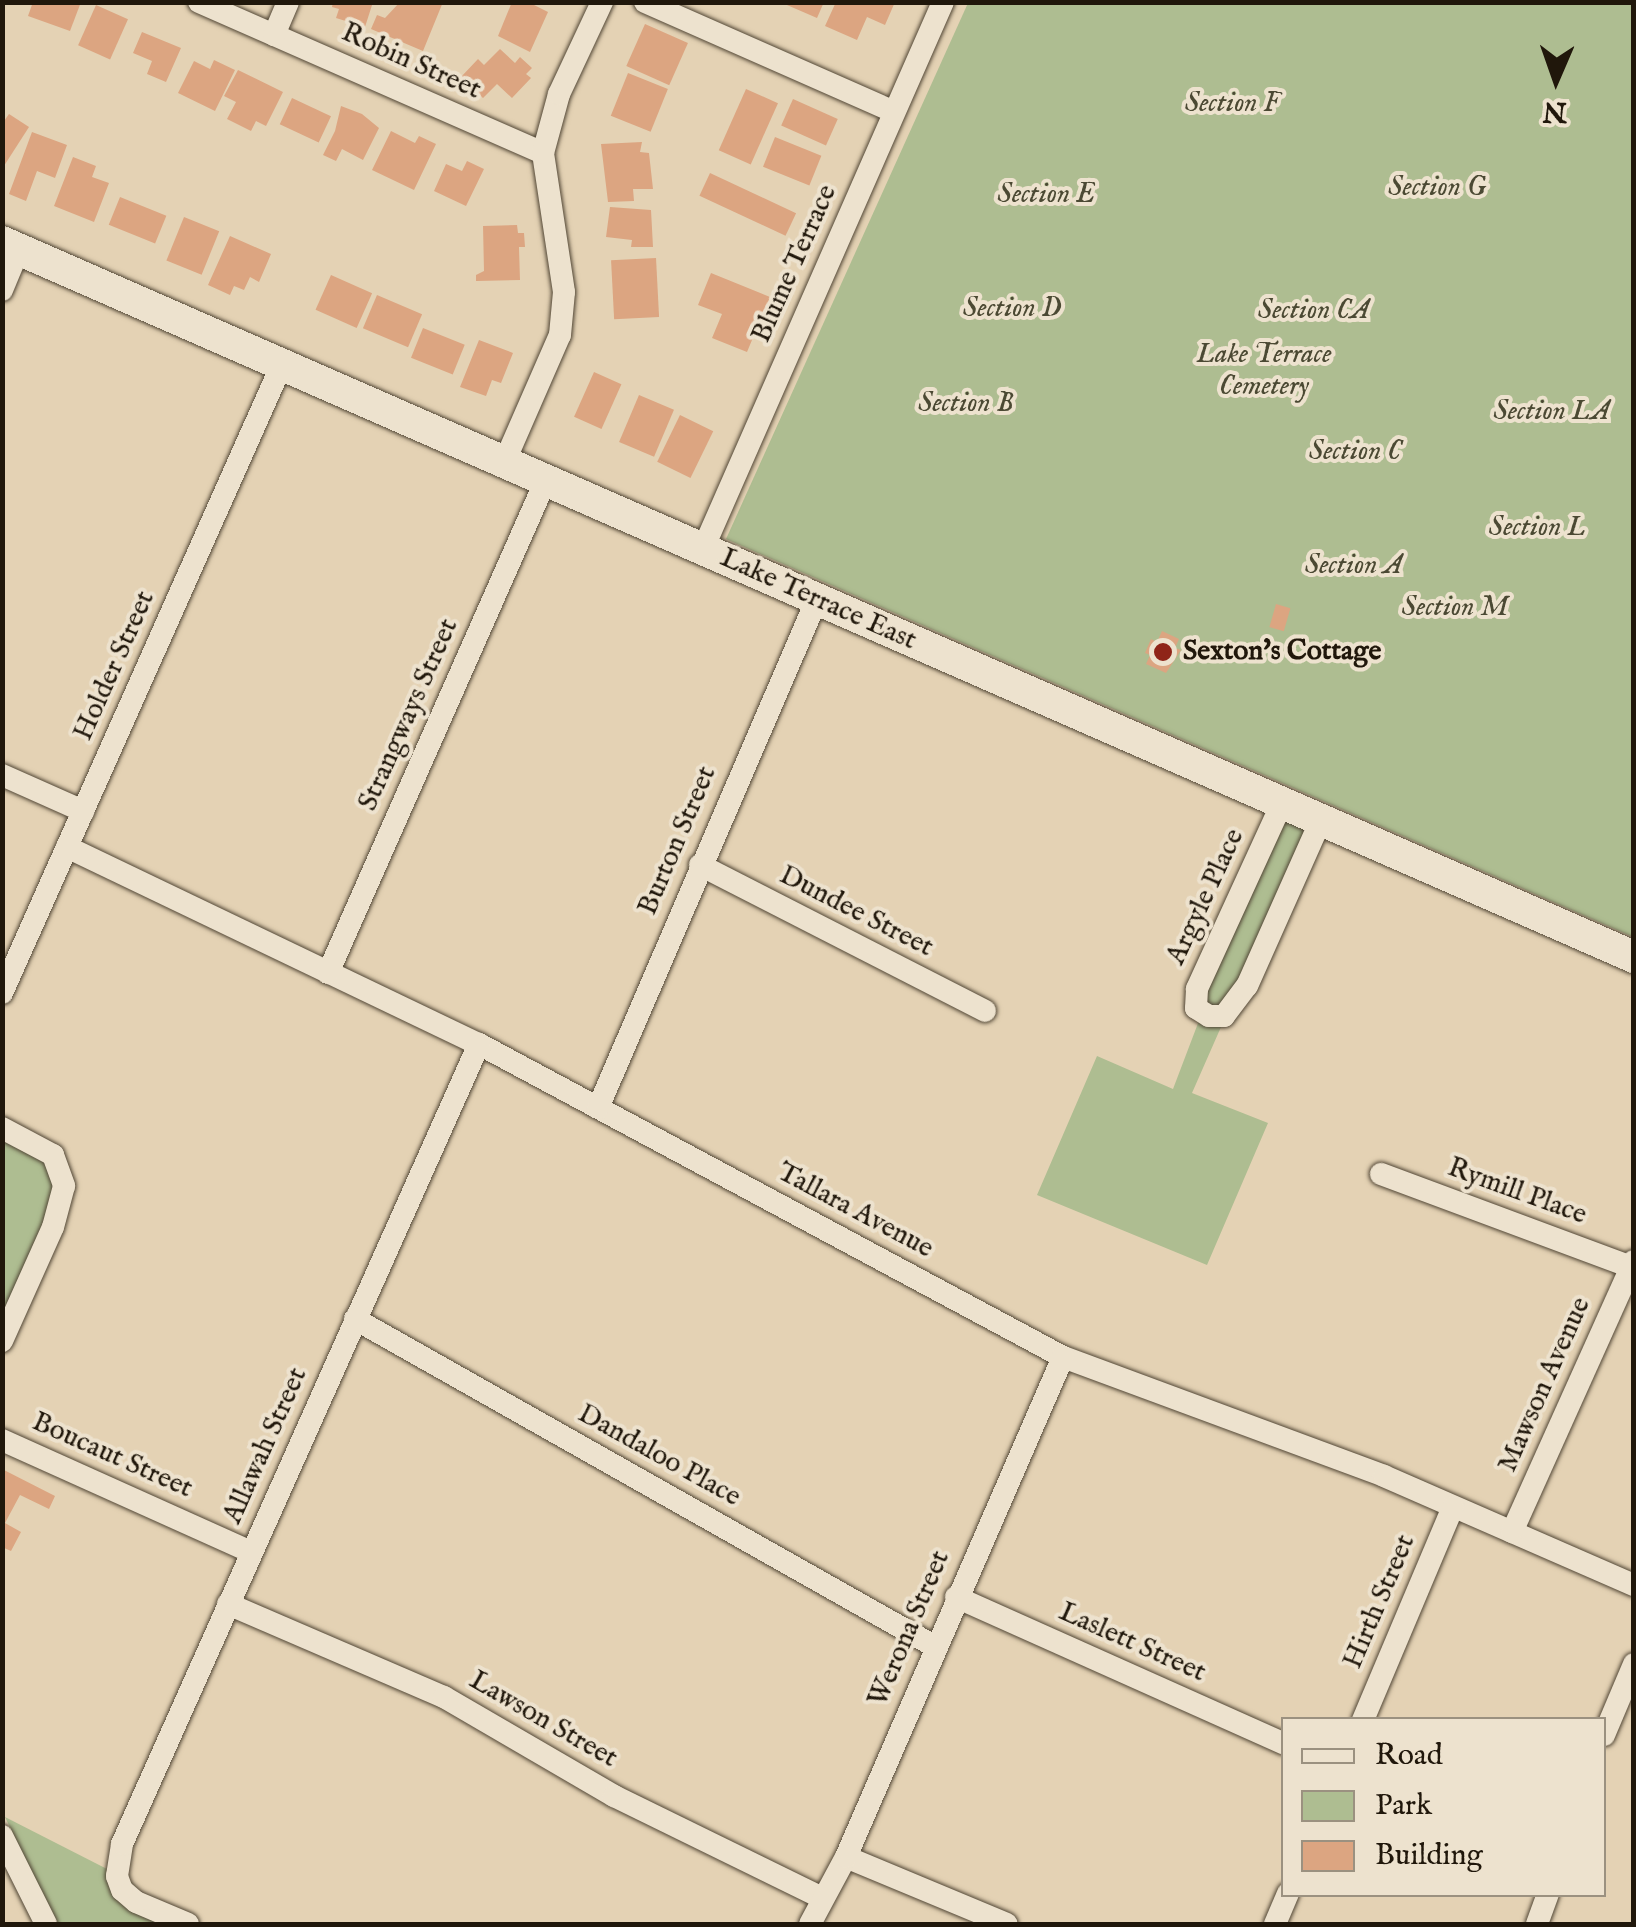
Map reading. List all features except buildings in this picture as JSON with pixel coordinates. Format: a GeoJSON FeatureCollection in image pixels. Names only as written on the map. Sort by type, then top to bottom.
{"type":"FeatureCollection","features":[{"type":"Feature","properties":{"kind":"street","name":"Robin Street"},"geometry":{"type":"LineString","coordinates":[[199,2],[543,153]]}},
{"type":"Feature","properties":{"kind":"street"},"geometry":{"type":"LineString","coordinates":[[274,34],[288,2]]}},
{"type":"Feature","properties":{"kind":"street"},"geometry":{"type":"LineString","coordinates":[[504,463],[560,335],[564,312],[553,200],[543,153],[559,94],[602,2]]}},
{"type":"Feature","properties":{"kind":"street"},"geometry":{"type":"LineString","coordinates":[[645,2],[894,112]]}},
{"type":"Feature","properties":{"kind":"street","name":"Blume Terrace"},"geometry":{"type":"LineString","coordinates":[[703,549],[943,2]]}},
{"type":"Feature","properties":{"kind":"street"},"geometry":{"type":"LineString","coordinates":[[2,290],[11,246]]}},
{"type":"Feature","properties":{"kind":"street","name":"Lake Terrace East"},"geometry":{"type":"LineString","coordinates":[[11,246],[1634,957]]}},
{"type":"Feature","properties":{"kind":"street","name":"Holder Street"},"geometry":{"type":"LineString","coordinates":[[2,992],[282,364]]}},
{"type":"Feature","properties":{"kind":"street","name":"Strangways Street"},"geometry":{"type":"LineString","coordinates":[[328,973],[545,482]]}},
{"type":"Feature","properties":{"kind":"street","name":"Burton Street"},"geometry":{"type":"LineString","coordinates":[[598,1108],[816,599]]}},
{"type":"Feature","properties":{"kind":"street"},"geometry":{"type":"LineString","coordinates":[[2,775],[83,811]]}},
{"type":"Feature","properties":{"kind":"street","name":"Argyle Place"},"geometry":{"type":"LineString","coordinates":[[1282,803],[1197,989],[1196,1008],[1209,1016],[1224,1016],[1247,986],[1321,820]]}},
{"type":"Feature","properties":{"kind":"street","name":"Tallara Avenue"},"geometry":{"type":"LineString","coordinates":[[68,847],[480,1044],[1063,1357],[1384,1476],[1634,1585]]}},
{"type":"Feature","properties":{"kind":"street","name":"Dundee Street"},"geometry":{"type":"LineString","coordinates":[[700,865],[985,1011]]}},
{"type":"Feature","properties":{"kind":"street","name":"Allawah Street"},"geometry":{"type":"LineString","coordinates":[[188,1924],[136,1902],[122,1890],[117,1876],[122,1844],[480,1044]]}},
{"type":"Feature","properties":{"kind":"street"},"geometry":{"type":"LineString","coordinates":[[2,1128],[53,1155],[64,1186],[53,1227],[2,1341]]}},
{"type":"Feature","properties":{"kind":"street","name":"Rymill Place"},"geometry":{"type":"LineString","coordinates":[[1382,1174],[1632,1264]]}},
{"type":"Feature","properties":{"kind":"street","name":"Mawson Avenue"},"geometry":{"type":"LineString","coordinates":[[1512,1532],[1632,1264]]}},
{"type":"Feature","properties":{"kind":"street","name":"Dandaloo Place"},"geometry":{"type":"LineString","coordinates":[[355,1318],[934,1646]]}},
{"type":"Feature","properties":{"kind":"street","name":"Werona Street"},"geometry":{"type":"LineString","coordinates":[[810,1924],[846,1856],[934,1646],[1063,1357]]}},
{"type":"Feature","properties":{"kind":"street","name":"Boucaut Street"},"geometry":{"type":"LineString","coordinates":[[2,1440],[251,1552]]}},
{"type":"Feature","properties":{"kind":"street","name":"Hirth Street"},"geometry":{"type":"LineString","coordinates":[[1363,1717],[1453,1507]]}},
{"type":"Feature","properties":{"kind":"street","name":"Laslett Street"},"geometry":{"type":"LineString","coordinates":[[956,1597],[1281,1743]]}},
{"type":"Feature","properties":{"kind":"street","name":"Lawson Street"},"geometry":{"type":"LineString","coordinates":[[228,1604],[444,1697],[614,1796],[822,1898]]}},
{"type":"Feature","properties":{"kind":"street"},"geometry":{"type":"LineString","coordinates":[[1606,1730],[1634,1664]]}},
{"type":"Feature","properties":{"kind":"street"},"geometry":{"type":"LineString","coordinates":[[2,1836],[46,1924]]}},
{"type":"Feature","properties":{"kind":"street"},"geometry":{"type":"LineString","coordinates":[[846,1856],[1007,1924]]}},
{"type":"Feature","properties":{"kind":"street"},"geometry":{"type":"LineString","coordinates":[[1275,1924],[1287,1897]]}},
{"type":"Feature","properties":{"kind":"street"},"geometry":{"type":"LineString","coordinates":[[1537,1924],[1547,1897]]}},
{"type":"Feature","properties":{"kind":"green space","name":"Lake Terrace Cemetery"},"geometry":{"type":"Polygon","coordinates":[[[968,3],[1633,5],[1633,937],[726,539],[968,3]]]}},
{"type":"Feature","properties":{"kind":"green space"},"geometry":{"type":"Polygon","coordinates":[[[1284,809],[1315,821],[1233,1000],[1209,1012],[1201,990],[1284,809]]]}},
{"type":"Feature","properties":{"kind":"green space"},"geometry":{"type":"Polygon","coordinates":[[[1200,1018],[1221,1027],[1192,1093],[1268,1123],[1207,1265],[1037,1195],[1097,1056],[1173,1089],[1200,1018]]]}},
{"type":"Feature","properties":{"kind":"green space"},"geometry":{"type":"Polygon","coordinates":[[[3,1131],[41,1152],[59,1188],[3,1326],[3,1131]]]}},
{"type":"Feature","properties":{"kind":"green space"},"geometry":{"type":"Polygon","coordinates":[[[5,1817],[107,1869],[168,1924],[57,1924],[5,1817]]]}},
{"type":"Feature","properties":{"kind":"place","name":"Sexton's Cottage"},"geometry":{"type":"Point","coordinates":[1163,652]}},
{"type":"Feature","properties":{"kind":"park label","name":"Section F"},"geometry":{"type":"Point","coordinates":[1232,104]}},
{"type":"Feature","properties":{"kind":"park label","name":"Section G"},"geometry":{"type":"Point","coordinates":[1437,188]}},
{"type":"Feature","properties":{"kind":"park label","name":"Section E"},"geometry":{"type":"Point","coordinates":[1046,195]}},
{"type":"Feature","properties":{"kind":"park label","name":"Section D"},"geometry":{"type":"Point","coordinates":[1012,309]}},
{"type":"Feature","properties":{"kind":"park label","name":"Section CA"},"geometry":{"type":"Point","coordinates":[1314,311]}},
{"type":"Feature","properties":{"kind":"park label","name":"Section B"},"geometry":{"type":"Point","coordinates":[966,404]}},
{"type":"Feature","properties":{"kind":"park label","name":"Section LA"},"geometry":{"type":"Point","coordinates":[1552,412]}},
{"type":"Feature","properties":{"kind":"park label","name":"Section C"},"geometry":{"type":"Point","coordinates":[1355,452]}},
{"type":"Feature","properties":{"kind":"park label","name":"Section L"},"geometry":{"type":"Point","coordinates":[1537,528]}},
{"type":"Feature","properties":{"kind":"park label","name":"Section A"},"geometry":{"type":"Point","coordinates":[1354,566]}},
{"type":"Feature","properties":{"kind":"park label","name":"Section M"},"geometry":{"type":"Point","coordinates":[1455,608]}}]}
